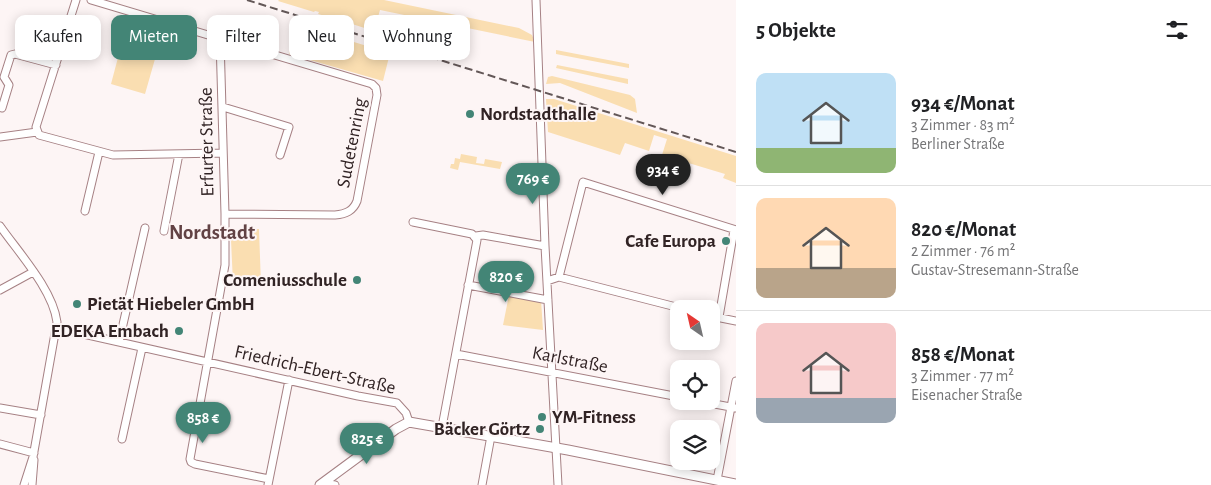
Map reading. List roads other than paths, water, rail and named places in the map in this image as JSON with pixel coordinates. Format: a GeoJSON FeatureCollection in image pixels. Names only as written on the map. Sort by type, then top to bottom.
{"type":"FeatureCollection","features":[{"type":"Feature","properties":{"kind":"main road","name":"Friedrich-Ebert-Straße"},"geometry":{"type":"LineString","coordinates":[[409,422],[556,448],[732,484]]}},
{"type":"Feature","properties":{"kind":"main road"},"geometry":{"type":"LineString","coordinates":[[321,484],[396,429],[409,422]]}},
{"type":"Feature","properties":{"kind":"street"},"geometry":{"type":"LineString","coordinates":[[76,0],[36,127],[39,135],[99,152],[120,155],[222,153]]}},
{"type":"Feature","properties":{"kind":"street"},"geometry":{"type":"LineString","coordinates":[[91,0],[207,35]]}},
{"type":"Feature","properties":{"kind":"street"},"geometry":{"type":"LineString","coordinates":[[536,0],[545,246],[558,485]]}},
{"type":"Feature","properties":{"kind":"street"},"geometry":{"type":"LineString","coordinates":[[2,108],[8,85],[4,77],[11,55],[15,54],[56,65]]}},
{"type":"Feature","properties":{"kind":"street","name":"Sudetenring"},"geometry":{"type":"LineString","coordinates":[[225,214],[335,215],[350,212],[355,207],[378,92],[376,88],[372,84],[279,56]]}},
{"type":"Feature","properties":{"kind":"street","name":"Erfurter Straße"},"geometry":{"type":"LineString","coordinates":[[221,60],[225,214],[224,265],[191,450],[191,462],[269,482]]}},
{"type":"Feature","properties":{"kind":"street"},"geometry":{"type":"LineString","coordinates":[[223,107],[289,127],[280,155]]}},
{"type":"Feature","properties":{"kind":"street"},"geometry":{"type":"LineString","coordinates":[[0,137],[37,132]]}},
{"type":"Feature","properties":{"kind":"street"},"geometry":{"type":"LineString","coordinates":[[85,211],[99,152]]}},
{"type":"Feature","properties":{"kind":"street"},"geometry":{"type":"LineString","coordinates":[[164,231],[179,154]]}},
{"type":"Feature","properties":{"kind":"street"},"geometry":{"type":"LineString","coordinates":[[559,277],[583,182],[735,230],[719,300]]}},
{"type":"Feature","properties":{"kind":"street"},"geometry":{"type":"LineString","coordinates":[[413,222],[474,235],[545,246]]}},
{"type":"Feature","properties":{"kind":"street"},"geometry":{"type":"LineString","coordinates":[[0,226],[46,291],[54,306],[57,322],[34,455],[24,485]]}},
{"type":"Feature","properties":{"kind":"street"},"geometry":{"type":"LineString","coordinates":[[119,342],[145,228]]}},
{"type":"Feature","properties":{"kind":"street"},"geometry":{"type":"LineString","coordinates":[[442,427],[477,240],[474,235]]}},
{"type":"Feature","properties":{"kind":"street"},"geometry":{"type":"LineString","coordinates":[[0,290],[33,272]]}},
{"type":"Feature","properties":{"kind":"street"},"geometry":{"type":"LineString","coordinates":[[547,281],[559,277],[670,305]]}},
{"type":"Feature","properties":{"kind":"street"},"geometry":{"type":"LineString","coordinates":[[468,285],[548,300]]}},
{"type":"Feature","properties":{"kind":"street"},"geometry":{"type":"LineString","coordinates":[[720,317],[736,321]]}},
{"type":"Feature","properties":{"kind":"street","name":"Friedrich-Ebert-Straße"},"geometry":{"type":"LineString","coordinates":[[56,330],[119,342],[397,404],[401,406],[409,422]]}},
{"type":"Feature","properties":{"kind":"street"},"geometry":{"type":"LineString","coordinates":[[122,439],[142,348]]}},
{"type":"Feature","properties":{"kind":"street","name":"Karlstraße"},"geometry":{"type":"LineString","coordinates":[[456,354],[670,396]]}},
{"type":"Feature","properties":{"kind":"street"},"geometry":{"type":"LineString","coordinates":[[269,482],[289,380]]}},
{"type":"Feature","properties":{"kind":"street"},"geometry":{"type":"LineString","coordinates":[[717,480],[733,408],[736,381]]}},
{"type":"Feature","properties":{"kind":"street"},"geometry":{"type":"LineString","coordinates":[[720,405],[733,408]]}},
{"type":"Feature","properties":{"kind":"street"},"geometry":{"type":"LineString","coordinates":[[0,408],[41,415]]}},
{"type":"Feature","properties":{"kind":"street"},"geometry":{"type":"LineString","coordinates":[[482,485],[490,436]]}},
{"type":"Feature","properties":{"kind":"street"},"geometry":{"type":"LineString","coordinates":[[0,444],[34,455]]}},
{"type":"Feature","properties":{"kind":"street"},"geometry":{"type":"LineString","coordinates":[[32,485],[34,455]]}},
{"type":"Feature","properties":{"kind":"street"},"geometry":{"type":"LineString","coordinates":[[321,484],[336,485]]}},
{"type":"Feature","properties":{"kind":"railway"},"geometry":{"type":"LineString","coordinates":[[247,0],[736,152]]}},
{"type":"Feature","properties":{"kind":"place","name":"Nordstadthalle"},"geometry":{"type":"Point","coordinates":[470,114]}},
{"type":"Feature","properties":{"kind":"place","name":"Cafe Europa"},"geometry":{"type":"Point","coordinates":[726,241]}},
{"type":"Feature","properties":{"kind":"place","name":"Comeniusschule"},"geometry":{"type":"Point","coordinates":[357,280]}},
{"type":"Feature","properties":{"kind":"place","name":"Pietät Hiebeler GmbH"},"geometry":{"type":"Point","coordinates":[77,304]}},
{"type":"Feature","properties":{"kind":"place","name":"EDEKA Embach"},"geometry":{"type":"Point","coordinates":[179,331]}},
{"type":"Feature","properties":{"kind":"place","name":"YM-Fitness"},"geometry":{"type":"Point","coordinates":[542,417]}},
{"type":"Feature","properties":{"kind":"place","name":"Bäcker Görtz"},"geometry":{"type":"Point","coordinates":[540,429]}},
{"type":"Feature","properties":{"kind":"district","name":"Nordstadt"},"geometry":{"type":"Point","coordinates":[212,232]}}]}
